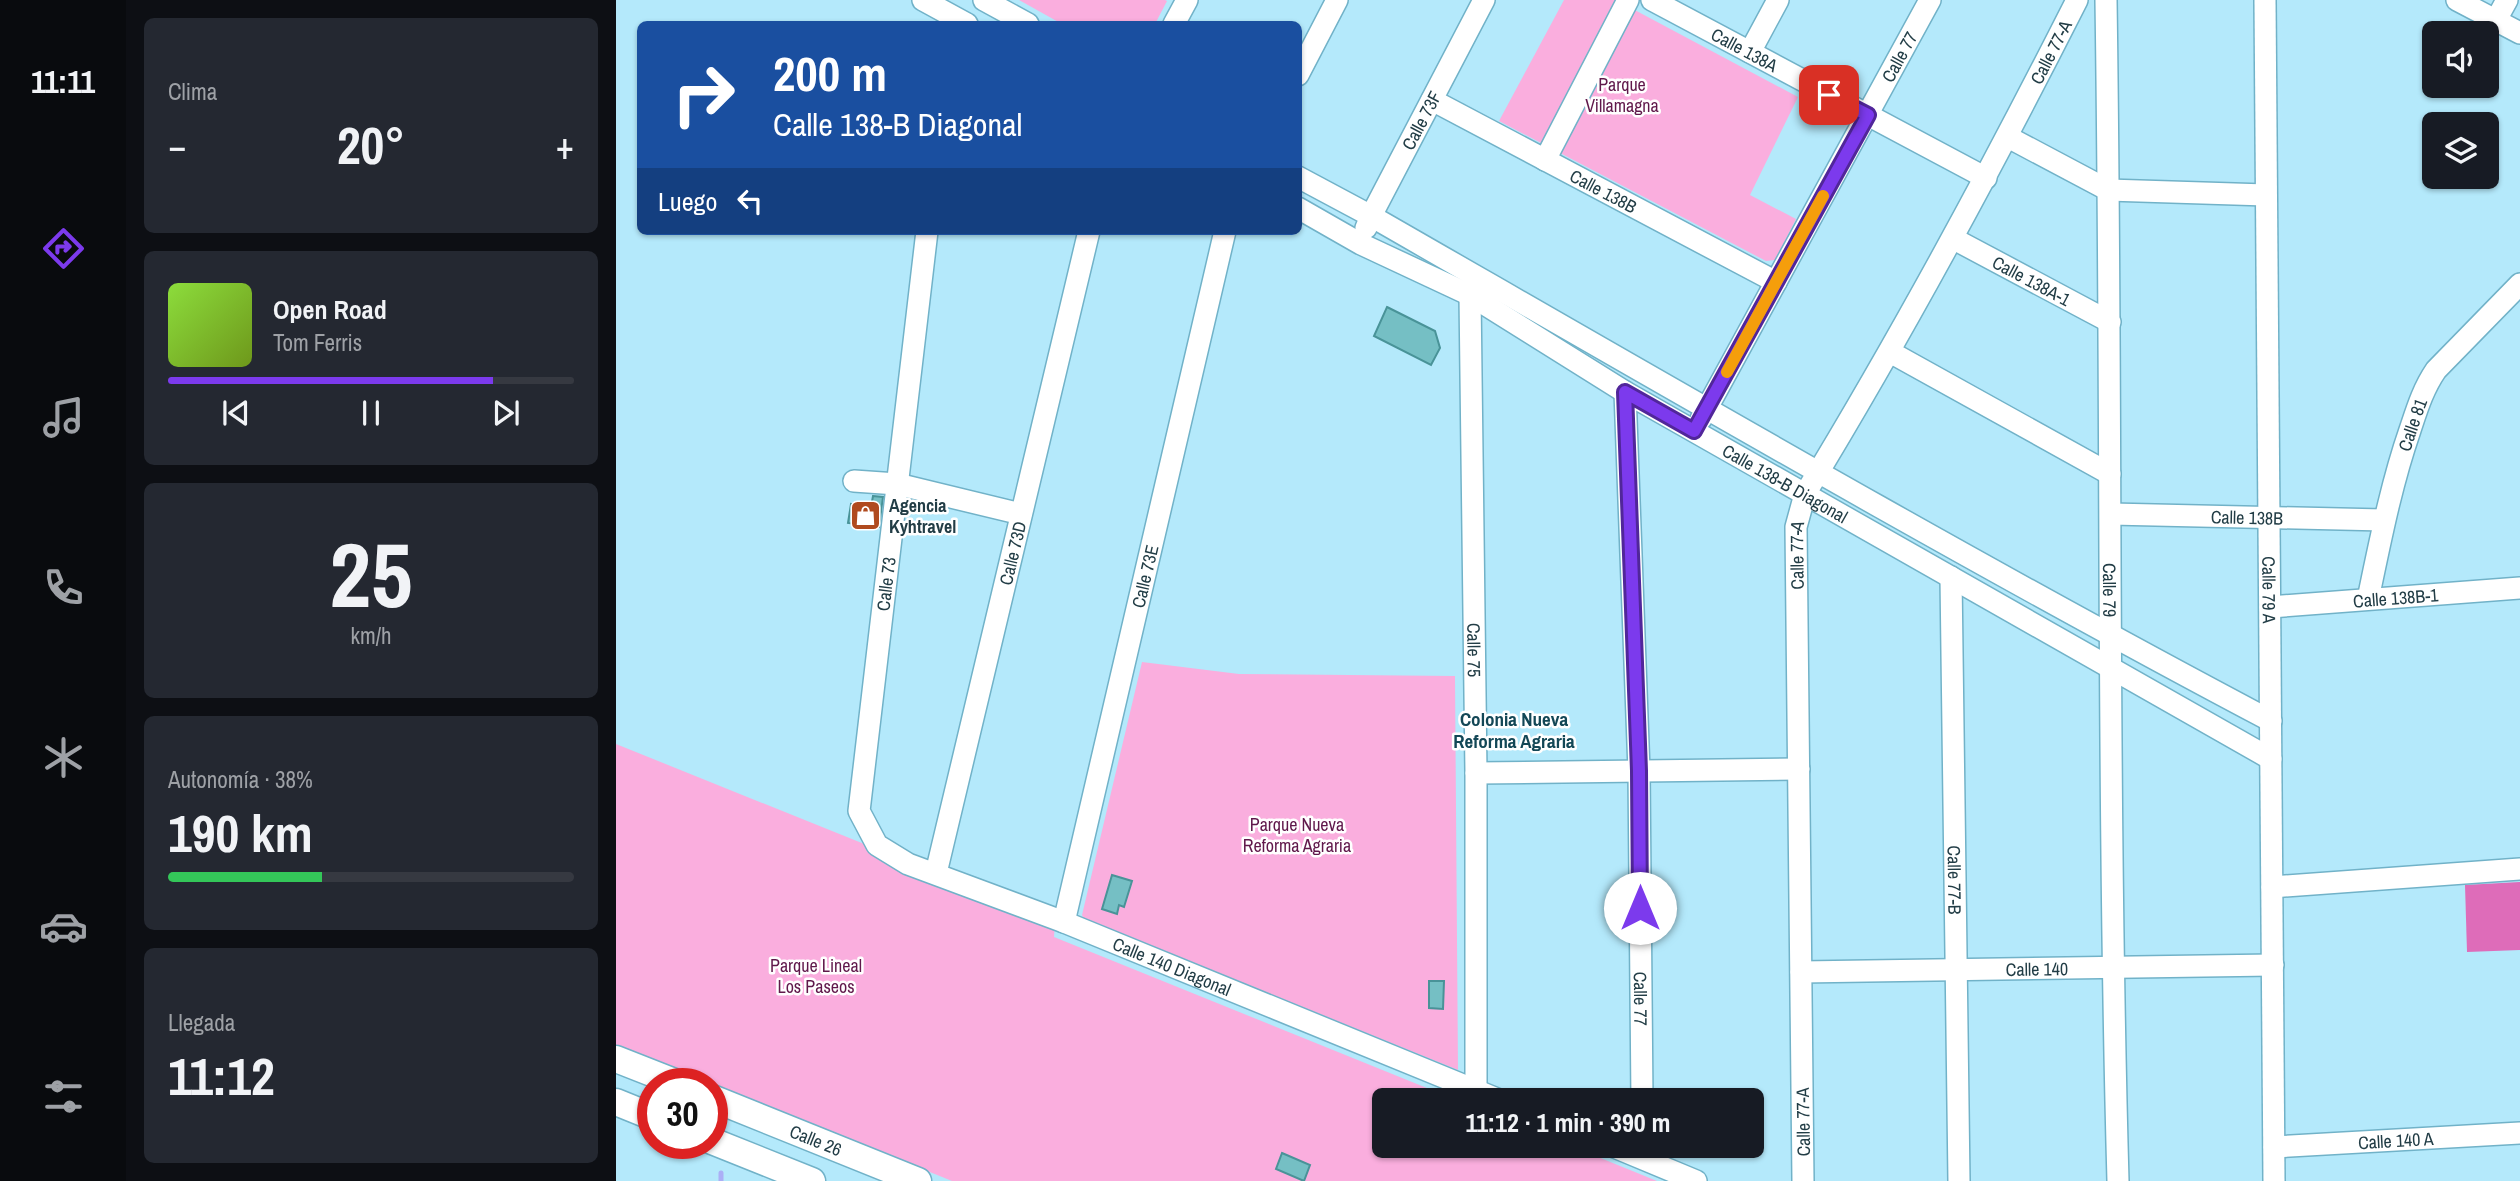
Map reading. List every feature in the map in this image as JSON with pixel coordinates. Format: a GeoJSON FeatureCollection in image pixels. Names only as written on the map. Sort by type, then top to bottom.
{"type":"FeatureCollection","features":[{"type":"Feature","properties":{"kind":"main road"},"geometry":{"type":"LineString","coordinates":[[616,1059],[639,1068]]}},
{"type":"Feature","properties":{"kind":"main road"},"geometry":{"type":"LineString","coordinates":[[616,1102],[637,1111]]}},
{"type":"Feature","properties":{"kind":"main road","name":"Calle 26"},"geometry":{"type":"LineString","coordinates":[[728,1104],[918,1181]]}},
{"type":"Feature","properties":{"kind":"main road"},"geometry":{"type":"LineString","coordinates":[[728,1147],[812,1181]]}},
{"type":"Feature","properties":{"kind":"street"},"geometry":{"type":"LineString","coordinates":[[923,0],[956,16]]}},
{"type":"Feature","properties":{"kind":"street"},"geometry":{"type":"LineString","coordinates":[[984,0],[1022,21]]}},
{"type":"Feature","properties":{"kind":"street"},"geometry":{"type":"LineString","coordinates":[[1176,21],[1187,0]]}},
{"type":"Feature","properties":{"kind":"street"},"geometry":{"type":"LineString","coordinates":[[1302,67],[1337,0]]}},
{"type":"Feature","properties":{"kind":"street","name":"Calle 73F"},"geometry":{"type":"LineString","coordinates":[[1361,244],[1371,216],[1484,0]]}},
{"type":"Feature","properties":{"kind":"street"},"geometry":{"type":"LineString","coordinates":[[1545,160],[1628,0]]}},
{"type":"Feature","properties":{"kind":"street","name":"Calle 138A"},"geometry":{"type":"LineString","coordinates":[[1652,0],[1986,178]]}},
{"type":"Feature","properties":{"kind":"street"},"geometry":{"type":"LineString","coordinates":[[1750,52],[1778,0]]}},
{"type":"Feature","properties":{"kind":"street","name":"Calle 77"},"geometry":{"type":"LineString","coordinates":[[1694,431],[1930,0]]}},
{"type":"Feature","properties":{"kind":"street","name":"Calle 77-A"},"geometry":{"type":"LineString","coordinates":[[1803,1181],[1796,527],[1805,494],[1954,239],[2077,0]]}},
{"type":"Feature","properties":{"kind":"street","name":"Calle 79"},"geometry":{"type":"LineString","coordinates":[[2106,0],[2111,514],[2108,635],[2118,1181]]}},
{"type":"Feature","properties":{"kind":"street","name":"Calle 79 A"},"geometry":{"type":"LineString","coordinates":[[2265,0],[2274,1181]]}},
{"type":"Feature","properties":{"kind":"street"},"geometry":{"type":"LineString","coordinates":[[2457,0],[2520,33]]}},
{"type":"Feature","properties":{"kind":"street"},"geometry":{"type":"LineString","coordinates":[[2496,20],[2507,0]]}},
{"type":"Feature","properties":{"kind":"street","name":"Calle 138B"},"geometry":{"type":"LineString","coordinates":[[1432,100],[1776,282]]}},
{"type":"Feature","properties":{"kind":"street"},"geometry":{"type":"LineString","coordinates":[[2008,137],[2108,190],[2266,195]]}},
{"type":"Feature","properties":{"kind":"street","name":"Calle 138-B Diagonal"},"geometry":{"type":"LineString","coordinates":[[1302,179],[1707,408],[1817,474],[2108,635],[2271,721]]}},
{"type":"Feature","properties":{"kind":"street","name":"Calle 138-B Diagonal"},"geometry":{"type":"LineString","coordinates":[[1302,210],[1361,244],[1470,295],[1625,392],[2271,759]]}},
{"type":"Feature","properties":{"kind":"street","name":"Calle 73"},"geometry":{"type":"LineString","coordinates":[[859,811],[927,235]]}},
{"type":"Feature","properties":{"kind":"street","name":"Calle 73D"},"geometry":{"type":"LineString","coordinates":[[936,873],[1087,235]]}},
{"type":"Feature","properties":{"kind":"street","name":"Calle 73E"},"geometry":{"type":"LineString","coordinates":[[1064,922],[1224,235]]}},
{"type":"Feature","properties":{"kind":"street","name":"Calle 138A-1"},"geometry":{"type":"LineString","coordinates":[[1954,239],[2110,322]]}},
{"type":"Feature","properties":{"kind":"street","name":"Calle 81"},"geometry":{"type":"LineString","coordinates":[[2368,599],[2405,444],[2427,383],[2436,370],[2520,284]]}},
{"type":"Feature","properties":{"kind":"street","name":"Calle 75"},"geometry":{"type":"LineString","coordinates":[[1470,295],[1476,773],[1476,1088]]}},
{"type":"Feature","properties":{"kind":"street"},"geometry":{"type":"LineString","coordinates":[[1890,352],[2110,474]]}},
{"type":"Feature","properties":{"kind":"street","name":"Calle 77"},"geometry":{"type":"LineString","coordinates":[[1625,392],[1639,771],[1642,1088]]}},
{"type":"Feature","properties":{"kind":"street"},"geometry":{"type":"LineString","coordinates":[[855,481],[897,484],[1021,513]]}},
{"type":"Feature","properties":{"kind":"street","name":"Calle 138B"},"geometry":{"type":"LineString","coordinates":[[2111,514],[2385,520]]}},
{"type":"Feature","properties":{"kind":"street","name":"Calle 77-B"},"geometry":{"type":"LineString","coordinates":[[1951,577],[1959,1181]]}},
{"type":"Feature","properties":{"kind":"street","name":"Calle 138B-1"},"geometry":{"type":"LineString","coordinates":[[2270,607],[2520,588]]}},
{"type":"Feature","properties":{"kind":"street"},"geometry":{"type":"LineString","coordinates":[[1476,773],[1799,769]]}},
{"type":"Feature","properties":{"kind":"street","name":"Calle 140 Diagonal"},"geometry":{"type":"LineString","coordinates":[[859,811],[877,845],[908,864],[1064,922],[1471,1088]]}},
{"type":"Feature","properties":{"kind":"street"},"geometry":{"type":"LineString","coordinates":[[2272,887],[2520,869]]}},
{"type":"Feature","properties":{"kind":"street","name":"Calle 140"},"geometry":{"type":"LineString","coordinates":[[1801,972],[2273,965]]}},
{"type":"Feature","properties":{"kind":"street","name":"Calle 140 A"},"geometry":{"type":"LineString","coordinates":[[2274,1147],[2520,1133]]}},
{"type":"Feature","properties":{"kind":"street"},"geometry":{"type":"LineString","coordinates":[[1652,1158],[1696,1181]]}},
{"type":"Feature","properties":{"kind":"green space"},"geometry":{"type":"Polygon","coordinates":[[[1019,0],[1167,1],[1157,21],[1057,21],[1019,0]]]}},
{"type":"Feature","properties":{"kind":"green space","name":"Parque Villamagna"},"geometry":{"type":"Polygon","coordinates":[[[1564,0],[1616,0],[1798,97],[1750,195],[1796,219],[1775,260],[1766,261],[1499,121],[1564,0]]]}},
{"type":"Feature","properties":{"kind":"green space","name":"Parque Nueva Reforma Agraria"},"geometry":{"type":"Polygon","coordinates":[[[1142,662],[1239,674],[1455,676],[1458,1070],[1084,919],[1082,915],[1142,662]]]}},
{"type":"Feature","properties":{"kind":"green space","name":"Parque Lineal Los Paseos"},"geometry":{"type":"Polygon","coordinates":[[[616,744],[1055,921],[1054,937],[1427,1088],[1372,1088],[1372,1158],[1600,1158],[1657,1181],[952,1181],[728,1090],[728,1068],[673,1068],[616,1045],[616,744]]]}},
{"type":"Feature","properties":{"kind":"shaded area"},"geometry":{"type":"Polygon","coordinates":[[[2520,882],[2520,950],[2467,952],[2465,885],[2520,882]]]}},
{"type":"Feature","properties":{"kind":"building"},"geometry":{"type":"Polygon","coordinates":[[[1387,307],[1435,331],[1440,348],[1431,365],[1374,336],[1387,307]]]}},
{"type":"Feature","properties":{"kind":"building","name":"Agencia Kyhtravel"},"geometry":{"type":"Polygon","coordinates":[[[873,496],[883,497],[879,527],[848,523],[851,504],[871,507],[873,496]]]}},
{"type":"Feature","properties":{"kind":"building"},"geometry":{"type":"Polygon","coordinates":[[[1112,875],[1132,881],[1124,907],[1119,905],[1117,914],[1102,909],[1112,875]]]}},
{"type":"Feature","properties":{"kind":"building"},"geometry":{"type":"Polygon","coordinates":[[[1429,981],[1444,981],[1443,1009],[1429,1008],[1429,981]]]}},
{"type":"Feature","properties":{"kind":"building"},"geometry":{"type":"Polygon","coordinates":[[[1282,1153],[1310,1165],[1304,1181],[1276,1169],[1282,1153]]]}},
{"type":"Feature","properties":{"kind":"waterway"},"geometry":{"type":"LineString","coordinates":[[721,1173],[721,1181]]}},
{"type":"Feature","properties":{"kind":"slow traffic"},"geometry":{"type":"LineString","coordinates":[[1727,372],[1823,196]]}},
{"type":"Feature","properties":{"kind":"place","name":"Agencia Kyhtravel"},"geometry":{"type":"Point","coordinates":[866,515]}},
{"type":"Feature","properties":{"kind":"district","name":"Colonia Nueva Reforma Agraria"},"geometry":{"type":"Point","coordinates":[1514,730]}},
{"type":"Feature","properties":{"kind":"route"},"geometry":{"type":"LineString","coordinates":[[1640,908],[1639,771],[1625,392],[1694,431],[1868,115],[1829,95]]}}]}
